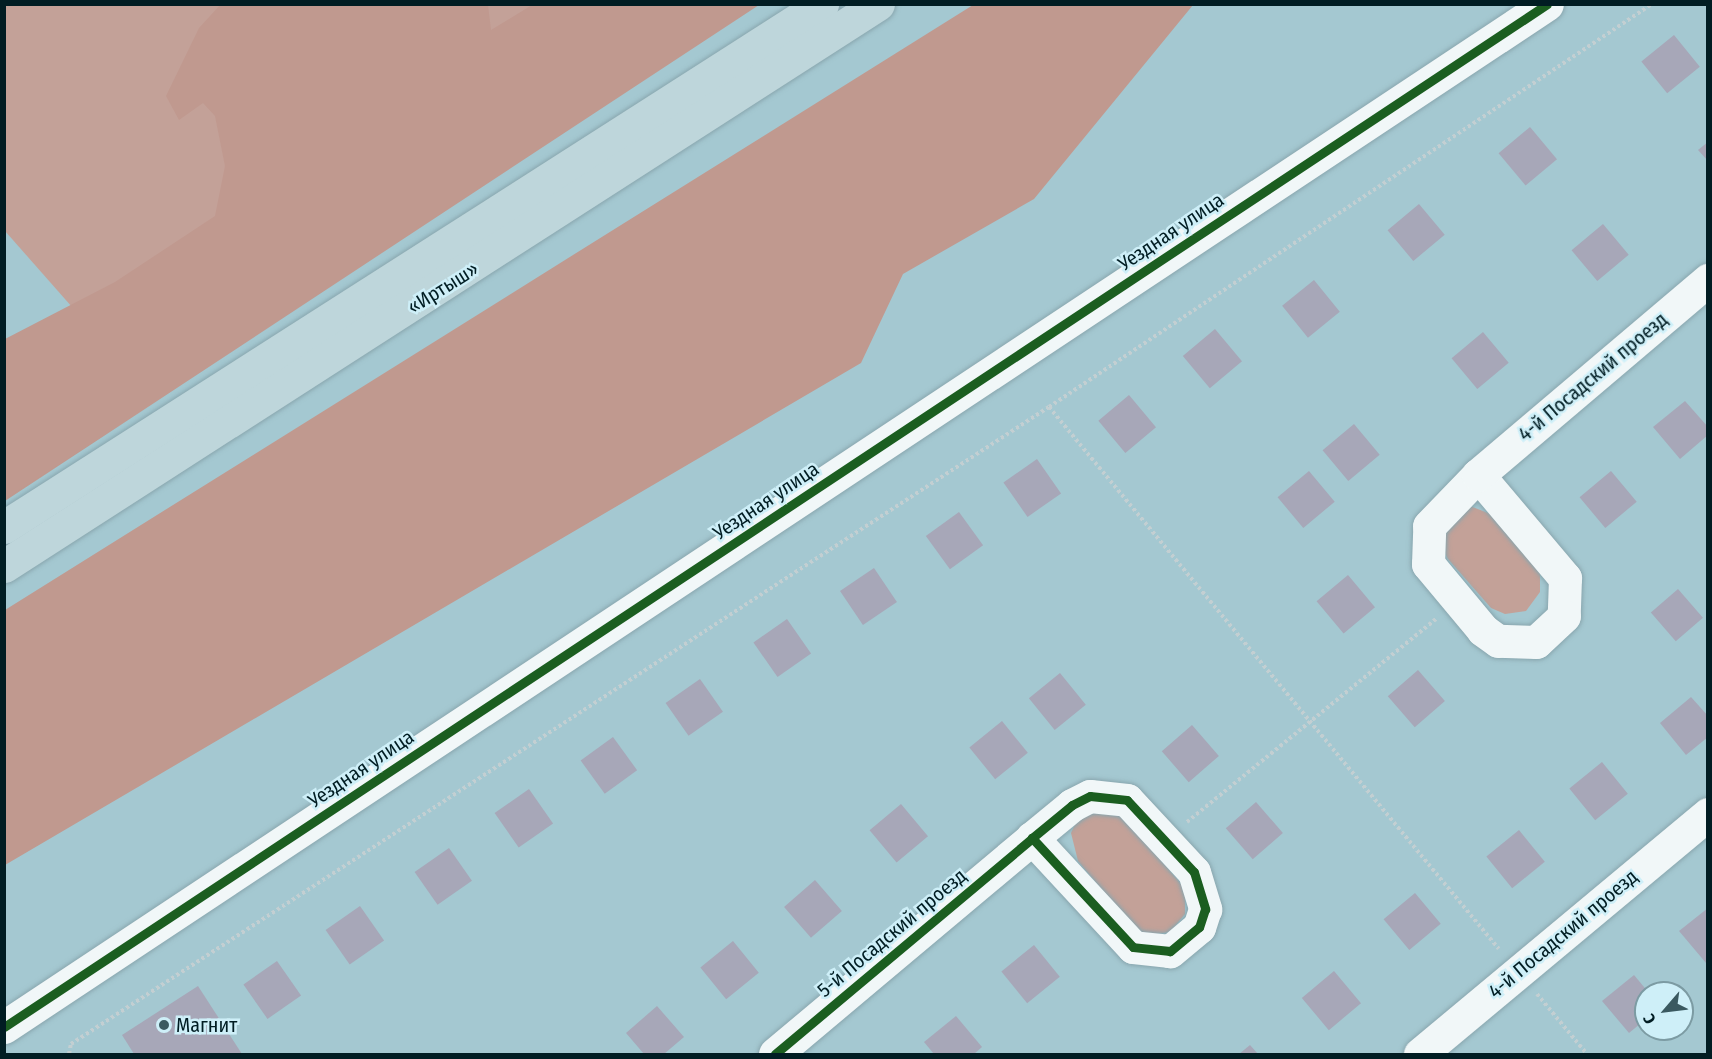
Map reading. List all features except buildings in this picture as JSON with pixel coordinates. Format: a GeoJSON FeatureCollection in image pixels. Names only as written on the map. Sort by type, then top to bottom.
{"type":"FeatureCollection","features":[{"type":"Feature","properties":{"kind":"highway","name":"«Иртыш»"},"geometry":{"type":"LineString","coordinates":[[4,527],[822,4]]}},
{"type":"Feature","properties":{"kind":"highway","name":"«Иртыш»"},"geometry":{"type":"LineString","coordinates":[[4,566],[878,4]]}},
{"type":"Feature","properties":{"kind":"street","name":"Уездная улица"},"geometry":{"type":"LineString","coordinates":[[4,1027],[1547,4]]}},
{"type":"Feature","properties":{"kind":"street","name":"4-й Посадский проезд"},"geometry":{"type":"LineString","coordinates":[[1478,475],[1554,562],[1568,597],[1552,632],[1517,645],[1483,630],[1428,564],[1425,545],[1440,510],[1478,475],[1707,280]]}},
{"type":"Feature","properties":{"kind":"street","name":"5-й Посадский проезд"},"geometry":{"type":"LineString","coordinates":[[776,1054],[1032,838],[1072,805],[1108,794],[1127,800],[1194,872],[1205,909],[1187,942],[1151,953],[1117,935],[1032,838]]}},
{"type":"Feature","properties":{"kind":"street","name":"4-й Посадский проезд"},"geometry":{"type":"LineString","coordinates":[[1420,1054],[1707,814]]}},
{"type":"Feature","properties":{"kind":"path"},"geometry":{"type":"LineString","coordinates":[[69,1054],[71,1044],[1049,407],[1652,4]]}},
{"type":"Feature","properties":{"kind":"path"},"geometry":{"type":"LineString","coordinates":[[1049,407],[1312,720],[1587,1054]]}},
{"type":"Feature","properties":{"kind":"path"},"geometry":{"type":"LineString","coordinates":[[1165,839],[1457,601]]}},
{"type":"Feature","properties":{"kind":"shaded area"},"geometry":{"type":"Polygon","coordinates":[[[221,4],[488,5],[491,30],[532,5],[759,5],[5,501],[5,339],[115,282],[215,216],[225,166],[215,116],[203,103],[179,120],[166,96],[199,28],[221,4]]]}},
{"type":"Feature","properties":{"kind":"shaded area"},"geometry":{"type":"Polygon","coordinates":[[[4,5],[752,5],[87,324],[5,231],[4,5]]]}},
{"type":"Feature","properties":{"kind":"shaded area"},"geometry":{"type":"Polygon","coordinates":[[[973,5],[1193,5],[1034,199],[903,274],[861,363],[5,865],[5,610],[973,5]]]}},
{"type":"Feature","properties":{"kind":"shaded area"},"geometry":{"type":"Polygon","coordinates":[[[1470,506],[1493,515],[1540,567],[1540,592],[1526,611],[1505,614],[1491,608],[1448,559],[1440,543],[1446,518],[1470,506]]]}},
{"type":"Feature","properties":{"kind":"shaded area"},"geometry":{"type":"Polygon","coordinates":[[[1101,808],[1125,817],[1185,889],[1185,914],[1170,932],[1149,935],[1135,929],[1078,861],[1071,833],[1077,820],[1101,808]]]}},
{"type":"Feature","properties":{"kind":"cycle path"},"geometry":{"type":"LineString","coordinates":[[4,1027],[1547,4]]}},
{"type":"Feature","properties":{"kind":"cycle path"},"geometry":{"type":"LineString","coordinates":[[775,1054],[1032,838],[1072,805],[1090,796],[1127,800],[1194,872],[1205,909],[1199,927],[1170,951],[1133,947],[1032,838]]}},
{"type":"Feature","properties":{"kind":"place","name":"Магнит"},"geometry":{"type":"Point","coordinates":[164,1025]}}]}
